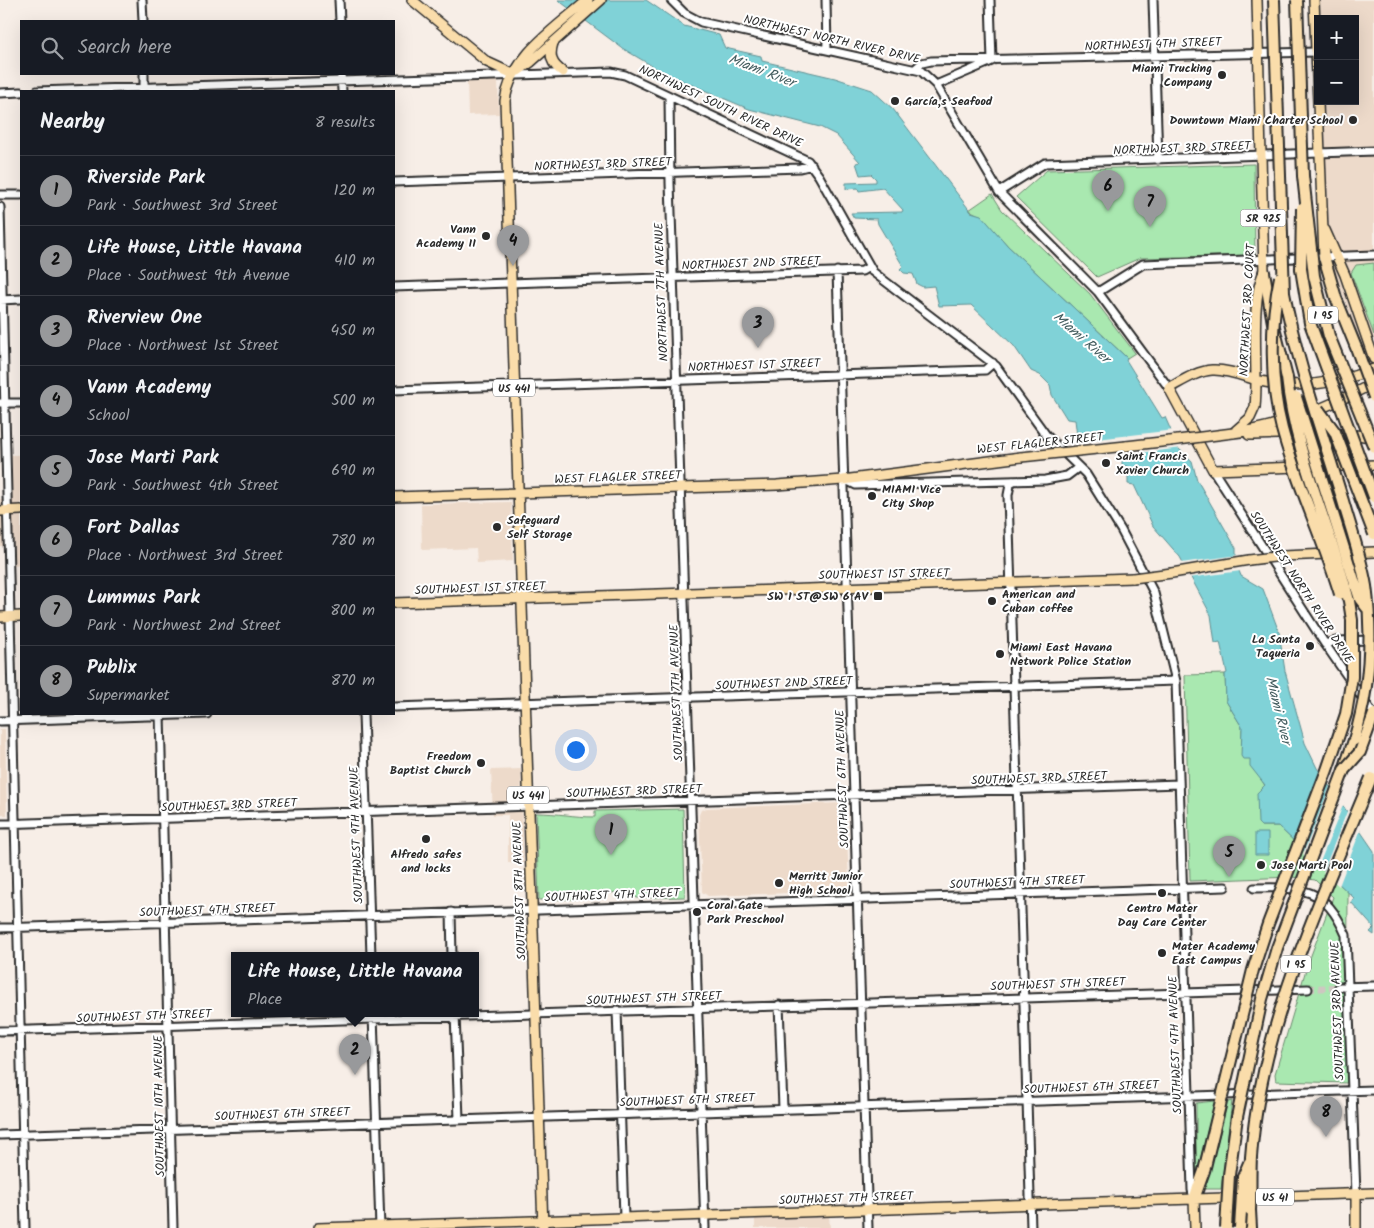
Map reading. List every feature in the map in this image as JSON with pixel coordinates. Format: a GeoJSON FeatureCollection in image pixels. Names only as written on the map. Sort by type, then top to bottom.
{"type":"FeatureCollection","features":[{"type":"Feature","properties":{"kind":"highway","name":"I 95"},"geometry":{"type":"LineString","coordinates":[[1226,1228],[1229,1174],[1237,1117],[1262,999],[1277,948],[1344,770],[1361,718],[1365,694],[1368,647],[1368,610],[1360,558],[1290,323],[1282,264],[1274,0]]}},
{"type":"Feature","properties":{"kind":"highway","name":"I 95"},"geometry":{"type":"LineString","coordinates":[[1297,0],[1303,176],[1312,263],[1324,320],[1374,446]]}},
{"type":"Feature","properties":{"kind":"highway"},"geometry":{"type":"LineString","coordinates":[[1303,176],[1300,240],[1301,269],[1307,311],[1313,335],[1374,497]]}},
{"type":"Feature","properties":{"kind":"highway"},"geometry":{"type":"LineString","coordinates":[[1324,257],[1336,298],[1374,397]]}},
{"type":"Feature","properties":{"kind":"highway"},"geometry":{"type":"LineString","coordinates":[[1282,264],[1276,296],[1274,374],[1276,401],[1289,451],[1337,583],[1351,630]]}},
{"type":"Feature","properties":{"kind":"highway"},"geometry":{"type":"LineString","coordinates":[[1194,1199],[1216,1121],[1253,970],[1268,924],[1327,770],[1346,714],[1352,677],[1352,620],[1345,584],[1302,451],[1289,396],[1287,378],[1273,323],[1264,272]]}},
{"type":"Feature","properties":{"kind":"highway"},"geometry":{"type":"LineString","coordinates":[[1287,378],[1295,396],[1360,599],[1368,610]]}},
{"type":"Feature","properties":{"kind":"highway"},"geometry":{"type":"LineString","coordinates":[[1313,402],[1335,432],[1374,534]]}},
{"type":"Feature","properties":{"kind":"highway"},"geometry":{"type":"LineString","coordinates":[[1344,770],[1360,752],[1374,714]]}},
{"type":"Feature","properties":{"kind":"highway","name":"I 95"},"geometry":{"type":"LineString","coordinates":[[1251,1228],[1251,1157],[1258,1104],[1275,1028],[1303,947],[1373,774]]}},
{"type":"Feature","properties":{"kind":"highway"},"geometry":{"type":"LineString","coordinates":[[1240,1228],[1243,1177],[1251,1157]]}},
{"type":"Feature","properties":{"kind":"main road","name":"NORTHWEST SOUTH RIVER DRIVE"},"geometry":{"type":"LineString","coordinates":[[412,0],[488,62],[513,74]]}},
{"type":"Feature","properties":{"kind":"main road","name":"US 441"},"geometry":{"type":"LineString","coordinates":[[513,74],[531,62],[553,42],[560,30],[588,0]]}},
{"type":"Feature","properties":{"kind":"main road","name":"US 441"},"geometry":{"type":"LineString","coordinates":[[518,493],[505,101],[513,74],[525,56],[600,0]]}},
{"type":"Feature","properties":{"kind":"main road","name":"NORTHWEST 3RD COURT"},"geometry":{"type":"LineString","coordinates":[[1236,432],[1250,418],[1253,412],[1256,380],[1258,301],[1260,279],[1264,272],[1257,0]]}},
{"type":"Feature","properties":{"kind":"main road"},"geometry":{"type":"LineString","coordinates":[[1314,0],[1315,15]]}},
{"type":"Feature","properties":{"kind":"main road"},"geometry":{"type":"LineString","coordinates":[[553,42],[550,52],[552,63],[563,72]]}},
{"type":"Feature","properties":{"kind":"main road"},"geometry":{"type":"LineString","coordinates":[[1316,60],[1324,257]]}},
{"type":"Feature","properties":{"kind":"main road"},"geometry":{"type":"LineString","coordinates":[[1322,220],[1374,359]]}},
{"type":"Feature","properties":{"kind":"main road"},"geometry":{"type":"LineString","coordinates":[[1367,338],[1374,346]]}},
{"type":"Feature","properties":{"kind":"main road"},"geometry":{"type":"LineString","coordinates":[[1238,374],[1249,371],[1256,364]]}},
{"type":"Feature","properties":{"kind":"main road"},"geometry":{"type":"LineString","coordinates":[[1169,388],[1208,370],[1218,370],[1256,380],[1282,384],[1323,384],[1347,379],[1374,369]]}},
{"type":"Feature","properties":{"kind":"main road","name":"WEST FLAGLER STREET"},"geometry":{"type":"LineString","coordinates":[[395,497],[680,488],[844,480],[1236,432],[1298,417],[1374,382]]}},
{"type":"Feature","properties":{"kind":"main road","name":"NORTHWEST NORTH RIVER DRIVE"},"geometry":{"type":"LineString","coordinates":[[1169,388],[1213,470]]}},
{"type":"Feature","properties":{"kind":"main road","name":"WEST FLAGLER STREET"},"geometry":{"type":"LineString","coordinates":[[1236,432],[1249,436],[1331,432],[1374,438]]}},
{"type":"Feature","properties":{"kind":"main road"},"geometry":{"type":"LineString","coordinates":[[1213,470],[1374,465]]}},
{"type":"Feature","properties":{"kind":"main road","name":"SOUTHWEST 8TH AVENUE"},"geometry":{"type":"LineString","coordinates":[[518,493],[543,1224]]}},
{"type":"Feature","properties":{"kind":"main road"},"geometry":{"type":"LineString","coordinates":[[4,511],[20,510]]}},
{"type":"Feature","properties":{"kind":"main road","name":"SOUTHWEST 1ST STREET"},"geometry":{"type":"LineString","coordinates":[[395,603],[1133,578],[1283,556],[1374,552]]}},
{"type":"Feature","properties":{"kind":"main road"},"geometry":{"type":"LineString","coordinates":[[5,616],[20,616]]}},
{"type":"Feature","properties":{"kind":"main road","name":"SOUTHWEST 7TH STREET"},"geometry":{"type":"LineString","coordinates":[[318,1228],[543,1224],[624,1217],[1374,1193]]}},
{"type":"Feature","properties":{"kind":"main road","name":"SOUTHWEST 3RD AVENUE"},"geometry":{"type":"LineString","coordinates":[[1356,1194],[1356,1228]]}},
{"type":"Feature","properties":{"kind":"main road","name":"SOUTHWEST 4TH AVENUE"},"geometry":{"type":"LineString","coordinates":[[1194,1199],[1195,1228]]}},
{"type":"Feature","properties":{"kind":"street"},"geometry":{"type":"LineString","coordinates":[[142,0],[143,20]]}},
{"type":"Feature","properties":{"kind":"street"},"geometry":{"type":"LineString","coordinates":[[339,0],[340,20]]}},
{"type":"Feature","properties":{"kind":"street","name":"NORTHWEST NORTH RIVER DRIVE"},"geometry":{"type":"LineString","coordinates":[[671,0],[684,13],[706,23],[915,69],[928,75],[936,85],[999,192],[1098,292],[1169,388]]}},
{"type":"Feature","properties":{"kind":"street"},"geometry":{"type":"LineString","coordinates":[[678,0],[691,16]]}},
{"type":"Feature","properties":{"kind":"street"},"geometry":{"type":"LineString","coordinates":[[826,0],[827,50]]}},
{"type":"Feature","properties":{"kind":"street"},"geometry":{"type":"LineString","coordinates":[[990,0],[992,61]]}},
{"type":"Feature","properties":{"kind":"street"},"geometry":{"type":"LineString","coordinates":[[1153,0],[1158,160]]}},
{"type":"Feature","properties":{"kind":"street","name":"NORTHWEST 4TH STREET"},"geometry":{"type":"LineString","coordinates":[[915,69],[922,63],[932,60],[992,61],[1314,52]]}},
{"type":"Feature","properties":{"kind":"street"},"geometry":{"type":"LineString","coordinates":[[928,75],[932,60]]}},
{"type":"Feature","properties":{"kind":"street","name":"NORTHWEST 4TH STREET"},"geometry":{"type":"LineString","coordinates":[[936,85],[992,61]]}},
{"type":"Feature","properties":{"kind":"street","name":"NORTHWEST SOUTH RIVER DRIVE"},"geometry":{"type":"LineString","coordinates":[[513,74],[563,72],[617,73],[798,155],[812,165],[869,268],[993,364],[1046,435],[1080,467],[1092,483],[1151,585],[1174,665],[1176,681]]}},
{"type":"Feature","properties":{"kind":"street"},"geometry":{"type":"LineString","coordinates":[[90,90],[144,89],[341,77],[513,74]]}},
{"type":"Feature","properties":{"kind":"street"},"geometry":{"type":"LineString","coordinates":[[144,75],[144,89]]}},
{"type":"Feature","properties":{"kind":"street"},"geometry":{"type":"LineString","coordinates":[[341,77],[342,90]]}},
{"type":"Feature","properties":{"kind":"street"},"geometry":{"type":"LineString","coordinates":[[0,93],[20,92]]}},
{"type":"Feature","properties":{"kind":"street","name":"NORTHWEST 7TH AVENUE"},"geometry":{"type":"LineString","coordinates":[[669,96],[680,488]]}},
{"type":"Feature","properties":{"kind":"street","name":"NORTHWEST 3RD STREET"},"geometry":{"type":"LineString","coordinates":[[999,192],[1045,163],[1374,151]]}},
{"type":"Feature","properties":{"kind":"street","name":"NORTHWEST 3RD STREET"},"geometry":{"type":"LineString","coordinates":[[395,182],[800,168],[812,165]]}},
{"type":"Feature","properties":{"kind":"street"},"geometry":{"type":"LineString","coordinates":[[0,196],[20,195]]}},
{"type":"Feature","properties":{"kind":"street"},"geometry":{"type":"LineString","coordinates":[[0,207],[5,616],[12,721],[25,1228]]}},
{"type":"Feature","properties":{"kind":"street"},"geometry":{"type":"LineString","coordinates":[[1098,292],[1143,264],[1374,255]]}},
{"type":"Feature","properties":{"kind":"street","name":"NORTHWEST 2ND STREET"},"geometry":{"type":"LineString","coordinates":[[395,287],[862,271],[869,268]]}},
{"type":"Feature","properties":{"kind":"street","name":"SOUTHWEST 6TH AVENUE"},"geometry":{"type":"LineString","coordinates":[[836,271],[868,1228]]}},
{"type":"Feature","properties":{"kind":"street"},"geometry":{"type":"LineString","coordinates":[[1,300],[20,299]]}},
{"type":"Feature","properties":{"kind":"street","name":"NORTHWEST 1ST STREET"},"geometry":{"type":"LineString","coordinates":[[395,390],[985,370],[993,364]]}},
{"type":"Feature","properties":{"kind":"street"},"geometry":{"type":"LineString","coordinates":[[2,403],[20,402]]}},
{"type":"Feature","properties":{"kind":"street","name":"WEST FLAGLER STREET"},"geometry":{"type":"LineString","coordinates":[[844,480],[856,485],[1013,481],[1060,478],[1073,473],[1080,467]]}},
{"type":"Feature","properties":{"kind":"street","name":"SOUTHWEST NORTH RIVER DRIVE"},"geometry":{"type":"LineString","coordinates":[[1213,470],[1325,644],[1374,714]]}},
{"type":"Feature","properties":{"kind":"street"},"geometry":{"type":"LineString","coordinates":[[1013,481],[1008,495],[1010,583],[1031,1228]]}},
{"type":"Feature","properties":{"kind":"street","name":"SOUTHWEST 7TH AVENUE"},"geometry":{"type":"LineString","coordinates":[[680,488],[705,1228]]}},
{"type":"Feature","properties":{"kind":"street"},"geometry":{"type":"LineString","coordinates":[[1325,644],[1336,641],[1374,640]]}},
{"type":"Feature","properties":{"kind":"street","name":"SOUTHWEST 2ND STREET"},"geometry":{"type":"LineString","coordinates":[[395,707],[1176,681]]}},
{"type":"Feature","properties":{"kind":"street","name":"SOUTHWEST 4TH AVENUE"},"geometry":{"type":"LineString","coordinates":[[1176,681],[1192,1190],[1194,1199]]}},
{"type":"Feature","properties":{"kind":"street"},"geometry":{"type":"LineString","coordinates":[[0,721],[160,715]]}},
{"type":"Feature","properties":{"kind":"street","name":"SOUTHWEST 10TH AVENUE"},"geometry":{"type":"LineString","coordinates":[[160,715],[173,1228]]}},
{"type":"Feature","properties":{"kind":"street","name":"SOUTHWEST 9TH AVENUE"},"geometry":{"type":"LineString","coordinates":[[363,715],[371,952]]}},
{"type":"Feature","properties":{"kind":"street","name":"SOUTHWEST 3RD STREET"},"geometry":{"type":"LineString","coordinates":[[0,824],[1179,784]]}},
{"type":"Feature","properties":{"kind":"street","name":"SOUTHWEST 4TH STREET"},"geometry":{"type":"LineString","coordinates":[[0,928],[1225,887]]}},
{"type":"Feature","properties":{"kind":"street","name":"SOUTHWEST 3RD AVENUE"},"geometry":{"type":"LineString","coordinates":[[1254,888],[1282,888],[1312,894],[1325,900],[1337,914],[1346,935],[1356,1194]]}},
{"type":"Feature","properties":{"kind":"street"},"geometry":{"type":"LineString","coordinates":[[451,912],[452,952]]}},
{"type":"Feature","properties":{"kind":"street"},"geometry":{"type":"LineString","coordinates":[[1339,987],[1374,986]]}},
{"type":"Feature","properties":{"kind":"street","name":"SOUTHWEST 5TH STREET"},"geometry":{"type":"LineString","coordinates":[[479,1014],[1023,996],[1308,989]]}},
{"type":"Feature","properties":{"kind":"street"},"geometry":{"type":"LineString","coordinates":[[779,1005],[783,1108]]}},
{"type":"Feature","properties":{"kind":"street"},"geometry":{"type":"LineString","coordinates":[[617,1010],[624,1217]]}},
{"type":"Feature","properties":{"kind":"street","name":"SOUTHWEST 5TH STREET"},"geometry":{"type":"LineString","coordinates":[[0,1031],[168,1026],[352,1017]]}},
{"type":"Feature","properties":{"kind":"street"},"geometry":{"type":"LineString","coordinates":[[373,1017],[380,1227]]}},
{"type":"Feature","properties":{"kind":"street"},"geometry":{"type":"LineString","coordinates":[[455,1017],[460,1119]]}},
{"type":"Feature","properties":{"kind":"street","name":"SOUTHWEST 6TH STREET"},"geometry":{"type":"LineString","coordinates":[[0,1135],[1374,1090]]}},
{"type":"Feature","properties":{"kind":"shaded area"},"geometry":{"type":"Polygon","coordinates":[[[1319,0],[1374,0],[1374,378],[1334,271],[1325,214],[1322,105],[1359,105],[1359,15],[1319,15],[1319,0]]]}},
{"type":"Feature","properties":{"kind":"shaded area"},"geometry":{"type":"Polygon","coordinates":[[[467,81],[498,81],[499,114],[468,115],[467,81]]]}},
{"type":"Feature","properties":{"kind":"shaded area"},"geometry":{"type":"Polygon","coordinates":[[[11,455],[20,455],[20,564],[14,565],[13,546],[0,546],[0,499],[12,499],[11,455]]]}},
{"type":"Feature","properties":{"kind":"shaded area"},"geometry":{"type":"Polygon","coordinates":[[[511,502],[513,561],[477,563],[476,548],[422,550],[421,504],[511,502]]]}},
{"type":"Feature","properties":{"kind":"shaded area"},"geometry":{"type":"Polygon","coordinates":[[[0,729],[5,729],[7,815],[0,815],[0,729]]]}},
{"type":"Feature","properties":{"kind":"shaded area"},"geometry":{"type":"Polygon","coordinates":[[[521,769],[524,863],[508,863],[508,815],[493,815],[491,770],[521,769]]]}},
{"type":"Feature","properties":{"kind":"shaded area"},"geometry":{"type":"Polygon","coordinates":[[[842,803],[846,810],[849,885],[845,891],[708,896],[702,892],[699,815],[701,810],[707,808],[842,803]]]}},
{"type":"Feature","properties":{"kind":"shaded area"},"geometry":{"type":"Polygon","coordinates":[[[829,1215],[830,1228],[755,1228],[755,1217],[829,1215]]]}},
{"type":"Feature","properties":{"kind":"green space"},"geometry":{"type":"Polygon","coordinates":[[[1254,164],[1255,255],[1140,258],[1097,277],[1016,197],[1047,170],[1254,164]]]}},
{"type":"Feature","properties":{"kind":"green space"},"geometry":{"type":"Polygon","coordinates":[[[992,194],[1002,210],[1090,294],[1135,353],[1127,358],[1008,246],[981,216],[969,210],[992,194]]]}},
{"type":"Feature","properties":{"kind":"green space"},"geometry":{"type":"Polygon","coordinates":[[[1374,263],[1374,335],[1351,273],[1356,265],[1374,263]]]}},
{"type":"Feature","properties":{"kind":"green space"},"geometry":{"type":"Polygon","coordinates":[[[1225,674],[1226,701],[1242,727],[1242,755],[1250,758],[1265,786],[1261,826],[1278,826],[1348,892],[1347,1083],[1276,1081],[1275,1074],[1307,966],[1333,897],[1315,880],[1292,877],[1190,881],[1185,675],[1225,674]]]}},
{"type":"Feature","properties":{"kind":"green space"},"geometry":{"type":"Polygon","coordinates":[[[683,809],[685,897],[637,898],[629,892],[576,894],[575,899],[539,900],[536,813],[595,817],[595,811],[683,809]]]}},
{"type":"Feature","properties":{"kind":"green space"},"geometry":{"type":"Polygon","coordinates":[[[1215,1101],[1196,1176],[1196,1103],[1215,1101]]]}},
{"type":"Feature","properties":{"kind":"green space"},"geometry":{"type":"Polygon","coordinates":[[[1232,1101],[1221,1189],[1205,1189],[1228,1102],[1232,1101]]]}},
{"type":"Feature","properties":{"kind":"water","name":"Miami River"},"geometry":{"type":"Polygon","coordinates":[[[558,0],[646,0],[684,26],[719,35],[725,48],[761,56],[762,61],[835,78],[872,90],[893,109],[971,212],[981,215],[1008,246],[1127,358],[1126,360],[1162,418],[1165,417],[1179,449],[1192,461],[1197,480],[1236,548],[1236,563],[1241,576],[1263,589],[1279,632],[1285,671],[1305,743],[1317,768],[1374,851],[1374,928],[1351,902],[1354,898],[1278,826],[1261,826],[1258,823],[1257,793],[1265,785],[1250,766],[1250,759],[1243,759],[1241,756],[1242,727],[1226,701],[1225,674],[1227,673],[1220,642],[1215,643],[1211,615],[1180,557],[1153,526],[1134,485],[1128,484],[1128,466],[1122,466],[1122,455],[1119,451],[1083,441],[1077,436],[1075,420],[1067,419],[1052,395],[1050,385],[1040,375],[1031,371],[1014,346],[971,305],[939,306],[934,286],[923,287],[917,284],[913,274],[904,273],[900,269],[903,266],[878,224],[877,219],[854,218],[851,213],[902,212],[903,210],[883,188],[859,191],[858,188],[846,189],[846,183],[876,182],[876,179],[871,174],[860,175],[856,163],[860,162],[836,135],[820,127],[749,109],[664,73],[622,48],[558,0]]]}},
{"type":"Feature","properties":{"kind":"water"},"geometry":{"type":"Polygon","coordinates":[[[1255,833],[1268,833],[1268,855],[1255,855],[1255,833]]]}},
{"type":"Feature","properties":{"kind":"pier"},"geometry":{"type":"Polygon","coordinates":[[[1174,430],[1184,448],[1119,455],[1114,450],[1097,445],[1083,444],[1080,441],[1174,430]]]}},
{"type":"Feature","properties":{"kind":"pier"},"geometry":{"type":"Polygon","coordinates":[[[1238,555],[1241,571],[1188,578],[1181,563],[1238,555]]]}},
{"type":"Feature","properties":{"kind":"pier"},"geometry":{"type":"Polygon","coordinates":[[[1331,784],[1344,803],[1318,867],[1303,854],[1331,784]]]}},
{"type":"Feature","properties":{"kind":"pier"},"geometry":{"type":"Polygon","coordinates":[[[1348,809],[1361,829],[1339,886],[1323,872],[1348,809]]]}},
{"type":"Feature","properties":{"kind":"tunnel"},"geometry":{"type":"LineString","coordinates":[[1308,989],[1339,987]]}},
{"type":"Feature","properties":{"kind":"place","name":"Miami Trucking Company"},"geometry":{"type":"Point","coordinates":[1222,75]}},
{"type":"Feature","properties":{"kind":"place","name":"García,s Seafood"},"geometry":{"type":"Point","coordinates":[895,101]}},
{"type":"Feature","properties":{"kind":"place","name":"Downtown Miami Charter School"},"geometry":{"type":"Point","coordinates":[1353,120]}},
{"type":"Feature","properties":{"kind":"place","name":"Fort Dallas"},"geometry":{"type":"Point","coordinates":[1108,211]}},
{"type":"Feature","properties":{"kind":"place","name":"Lummus Park"},"geometry":{"type":"Point","coordinates":[1150,227]}},
{"type":"Feature","properties":{"kind":"place","name":"Vann Academy II"},"geometry":{"type":"Point","coordinates":[486,236]}},
{"type":"Feature","properties":{"kind":"place","name":"Vann Academy"},"geometry":{"type":"Point","coordinates":[513,266]}},
{"type":"Feature","properties":{"kind":"place","name":"Riverview One"},"geometry":{"type":"Point","coordinates":[758,348]}},
{"type":"Feature","properties":{"kind":"place","name":"Saint Francis Xavier Church"},"geometry":{"type":"Point","coordinates":[1106,463]}},
{"type":"Feature","properties":{"kind":"place","name":"MIAMI Vice City Shop"},"geometry":{"type":"Point","coordinates":[872,496]}},
{"type":"Feature","properties":{"kind":"place","name":"Safeguard Self Storage"},"geometry":{"type":"Point","coordinates":[497,527]}},
{"type":"Feature","properties":{"kind":"place","name":"SW 1 ST@SW 6 AV"},"geometry":{"type":"Point","coordinates":[878,596]}},
{"type":"Feature","properties":{"kind":"place","name":"American and Cuban coffee"},"geometry":{"type":"Point","coordinates":[992,601]}},
{"type":"Feature","properties":{"kind":"place","name":"La Santa Taqueria"},"geometry":{"type":"Point","coordinates":[1310,646]}},
{"type":"Feature","properties":{"kind":"place","name":"Miami East Havana Network Police Station"},"geometry":{"type":"Point","coordinates":[1000,654]}},
{"type":"Feature","properties":{"kind":"place","name":"Freedom Baptist Church"},"geometry":{"type":"Point","coordinates":[481,763]}},
{"type":"Feature","properties":{"kind":"place","name":"Alfredo safes and locks"},"geometry":{"type":"Point","coordinates":[426,839]}},
{"type":"Feature","properties":{"kind":"place","name":"Riverside Park"},"geometry":{"type":"Point","coordinates":[611,855]}},
{"type":"Feature","properties":{"kind":"place","name":"Jose Marti Pool"},"geometry":{"type":"Point","coordinates":[1261,865]}},
{"type":"Feature","properties":{"kind":"place","name":"Jose Marti Park"},"geometry":{"type":"Point","coordinates":[1229,877]}},
{"type":"Feature","properties":{"kind":"place","name":"Merritt Junior High School"},"geometry":{"type":"Point","coordinates":[779,883]}},
{"type":"Feature","properties":{"kind":"place","name":"Centro Mater Day Care Center"},"geometry":{"type":"Point","coordinates":[1162,893]}},
{"type":"Feature","properties":{"kind":"place","name":"Coral Gate Park Preschool"},"geometry":{"type":"Point","coordinates":[697,912]}},
{"type":"Feature","properties":{"kind":"place","name":"Mater Academy East Campus"},"geometry":{"type":"Point","coordinates":[1162,953]}},
{"type":"Feature","properties":{"kind":"place","name":"Life House, Little Havana"},"geometry":{"type":"Point","coordinates":[355,1075]}},
{"type":"Feature","properties":{"kind":"place","name":"Publix"},"geometry":{"type":"Point","coordinates":[1326,1137]}}]}
